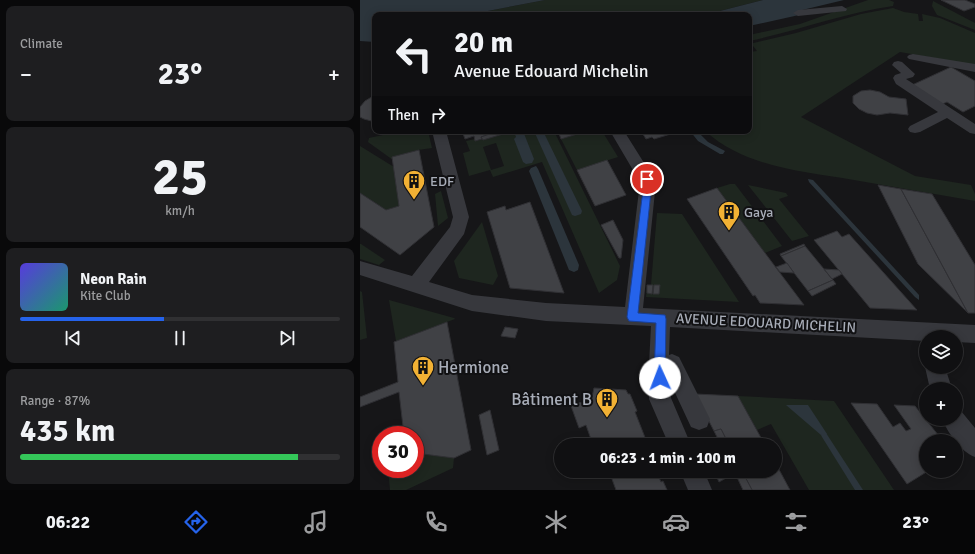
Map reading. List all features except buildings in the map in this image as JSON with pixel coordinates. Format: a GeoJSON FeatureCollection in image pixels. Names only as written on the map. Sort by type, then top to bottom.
{"type":"FeatureCollection","features":[{"type":"Feature","properties":{"kind":"street"},"geometry":{"type":"LineString","coordinates":[[798,13],[842,9]]}},
{"type":"Feature","properties":{"kind":"street"},"geometry":{"type":"LineString","coordinates":[[914,57],[975,68]]}},
{"type":"Feature","properties":{"kind":"street"},"geometry":{"type":"LineString","coordinates":[[898,65],[909,74],[899,78],[900,81],[975,130]]}},
{"type":"Feature","properties":{"kind":"street"},"geometry":{"type":"LineString","coordinates":[[915,129],[948,112]]}},
{"type":"Feature","properties":{"kind":"street"},"geometry":{"type":"LineString","coordinates":[[415,286],[461,223],[461,217],[440,134]]}},
{"type":"Feature","properties":{"kind":"street"},"geometry":{"type":"LineString","coordinates":[[619,134],[648,182],[633,317]]}},
{"type":"Feature","properties":{"kind":"street","name":"AVENUE EDOUARD MICHELIN"},"geometry":{"type":"LineString","coordinates":[[363,271],[472,303],[546,312],[919,334]]}},
{"type":"Feature","properties":{"kind":"street"},"geometry":{"type":"LineString","coordinates":[[661,319],[659,364],[660,399],[677,438]]}},
{"type":"Feature","properties":{"kind":"street","name":"AVENUE EDOUARD MICHELIN"},"geometry":{"type":"LineString","coordinates":[[963,334],[975,334]]}},
{"type":"Feature","properties":{"kind":"street"},"geometry":{"type":"LineString","coordinates":[[672,364],[699,419]]}},
{"type":"Feature","properties":{"kind":"street"},"geometry":{"type":"LineString","coordinates":[[959,426],[975,446]]}},
{"type":"Feature","properties":{"kind":"street"},"geometry":{"type":"LineString","coordinates":[[695,478],[700,490]]}},
{"type":"Feature","properties":{"kind":"shaded area"},"geometry":{"type":"Polygon","coordinates":[[[360,0],[545,0],[483,12],[372,12],[372,42],[360,41],[360,0]]]}},
{"type":"Feature","properties":{"kind":"shaded area"},"geometry":{"type":"Polygon","coordinates":[[[545,0],[763,0],[716,12],[483,12],[545,0]]]}},
{"type":"Feature","properties":{"kind":"shaded area"},"geometry":{"type":"Polygon","coordinates":[[[763,0],[844,0],[798,11],[799,15],[752,25],[752,12],[716,12],[763,0]]]}},
{"type":"Feature","properties":{"kind":"shaded area"},"geometry":{"type":"Polygon","coordinates":[[[868,0],[889,0],[894,2],[893,6],[857,13],[752,40],[752,34],[800,24],[868,0]]]}},
{"type":"Feature","properties":{"kind":"shaded area"},"geometry":{"type":"Polygon","coordinates":[[[933,1],[975,23],[975,30],[937,15],[932,6],[933,1]]]}},
{"type":"Feature","properties":{"kind":"shaded area"},"geometry":{"type":"Polygon","coordinates":[[[893,8],[904,12],[918,14],[919,21],[923,21],[922,14],[940,18],[975,33],[975,65],[900,52],[801,117],[915,176],[971,185],[975,194],[975,201],[776,166],[739,153],[709,134],[752,134],[752,52],[757,51],[752,46],[752,43],[796,33],[861,14],[893,8]]]}},
{"type":"Feature","properties":{"kind":"shaded area"},"geometry":{"type":"Polygon","coordinates":[[[388,134],[429,134],[432,148],[393,157],[393,160],[368,142],[369,138],[388,134]]]}},
{"type":"Feature","properties":{"kind":"shaded area"},"geometry":{"type":"Polygon","coordinates":[[[503,134],[555,134],[620,266],[617,280],[599,293],[542,162],[493,177],[490,170],[469,176],[463,153],[470,151],[466,141],[475,139],[476,141],[503,134]],[[496,143],[483,147],[491,170],[504,166],[496,143]]]}},
{"type":"Feature","properties":{"kind":"shaded area"},"geometry":{"type":"Polygon","coordinates":[[[515,134],[524,134],[534,159],[532,163],[526,164],[523,162],[514,139],[516,137],[515,134]]]}},
{"type":"Feature","properties":{"kind":"shaded area"},"geometry":{"type":"Polygon","coordinates":[[[535,134],[544,134],[582,211],[581,214],[575,216],[572,215],[535,134]]]}},
{"type":"Feature","properties":{"kind":"shaded area"},"geometry":{"type":"Polygon","coordinates":[[[577,134],[604,134],[618,157],[577,170],[561,139],[577,134]]]}},
{"type":"Feature","properties":{"kind":"shaded area"},"geometry":{"type":"Polygon","coordinates":[[[692,134],[700,134],[708,142],[725,151],[723,154],[720,154],[698,141],[692,134]]]}},
{"type":"Feature","properties":{"kind":"shaded area"},"geometry":{"type":"Polygon","coordinates":[[[360,146],[394,167],[399,206],[386,210],[360,193],[360,146]]]}},
{"type":"Feature","properties":{"kind":"shaded area"},"geometry":{"type":"Polygon","coordinates":[[[536,166],[579,265],[578,270],[574,272],[569,270],[529,171],[531,168],[536,166]]]}},
{"type":"Feature","properties":{"kind":"shaded area"},"geometry":{"type":"Polygon","coordinates":[[[808,179],[813,180],[919,295],[919,300],[809,182],[808,179]]]}},
{"type":"Feature","properties":{"kind":"shaded area"},"geometry":{"type":"Polygon","coordinates":[[[735,184],[782,246],[765,253],[717,188],[735,184]]]}},
{"type":"Feature","properties":{"kind":"shaded area"},"geometry":{"type":"Polygon","coordinates":[[[748,185],[786,193],[788,196],[779,199],[809,236],[792,241],[748,185]]]}},
{"type":"Feature","properties":{"kind":"shaded area"},"geometry":{"type":"Polygon","coordinates":[[[441,191],[448,218],[438,226],[435,194],[441,191]]]}},
{"type":"Feature","properties":{"kind":"shaded area"},"geometry":{"type":"Polygon","coordinates":[[[657,213],[682,214],[739,302],[646,297],[647,285],[651,285],[657,213]]]}},
{"type":"Feature","properties":{"kind":"shaded area"},"geometry":{"type":"Polygon","coordinates":[[[482,222],[498,276],[493,285],[459,278],[454,261],[482,222]]]}},
{"type":"Feature","properties":{"kind":"shaded area"},"geometry":{"type":"Polygon","coordinates":[[[360,244],[385,260],[379,265],[360,259],[360,244]]]}},
{"type":"Feature","properties":{"kind":"shaded area"},"geometry":{"type":"Polygon","coordinates":[[[360,291],[362,292],[367,338],[360,340],[360,291]]]}},
{"type":"Feature","properties":{"kind":"shaded area"},"geometry":{"type":"Polygon","coordinates":[[[389,300],[454,318],[455,319],[396,341],[389,300]]]}},
{"type":"Feature","properties":{"kind":"shaded area"},"geometry":{"type":"Polygon","coordinates":[[[738,396],[834,401],[894,490],[809,490],[782,443],[782,438],[779,438],[771,424],[757,430],[738,396]]]}},
{"type":"Feature","properties":{"kind":"shaded area"},"geometry":{"type":"Polygon","coordinates":[[[786,405],[808,405],[827,434],[821,435],[786,405]]]}},
{"type":"Feature","properties":{"kind":"shaded area"},"geometry":{"type":"Polygon","coordinates":[[[424,454],[454,458],[453,468],[406,490],[390,490],[389,478],[424,478],[424,454]]]}},
{"type":"Feature","properties":{"kind":"waterway"},"geometry":{"type":"LineString","coordinates":[[824,435],[859,490]]}},
{"type":"Feature","properties":{"kind":"place","name":"EDF"},"geometry":{"type":"Point","coordinates":[414,200]}},
{"type":"Feature","properties":{"kind":"place","name":"Gaya"},"geometry":{"type":"Point","coordinates":[729,232]}},
{"type":"Feature","properties":{"kind":"place","name":"Hermione"},"geometry":{"type":"Point","coordinates":[423,386]}},
{"type":"Feature","properties":{"kind":"place","name":"Bâtiment B"},"geometry":{"type":"Point","coordinates":[607,418]}},
{"type":"Feature","properties":{"kind":"route"},"geometry":{"type":"LineString","coordinates":[[647,179],[648,182],[633,317],[661,319],[659,364],[660,378]]}}]}
